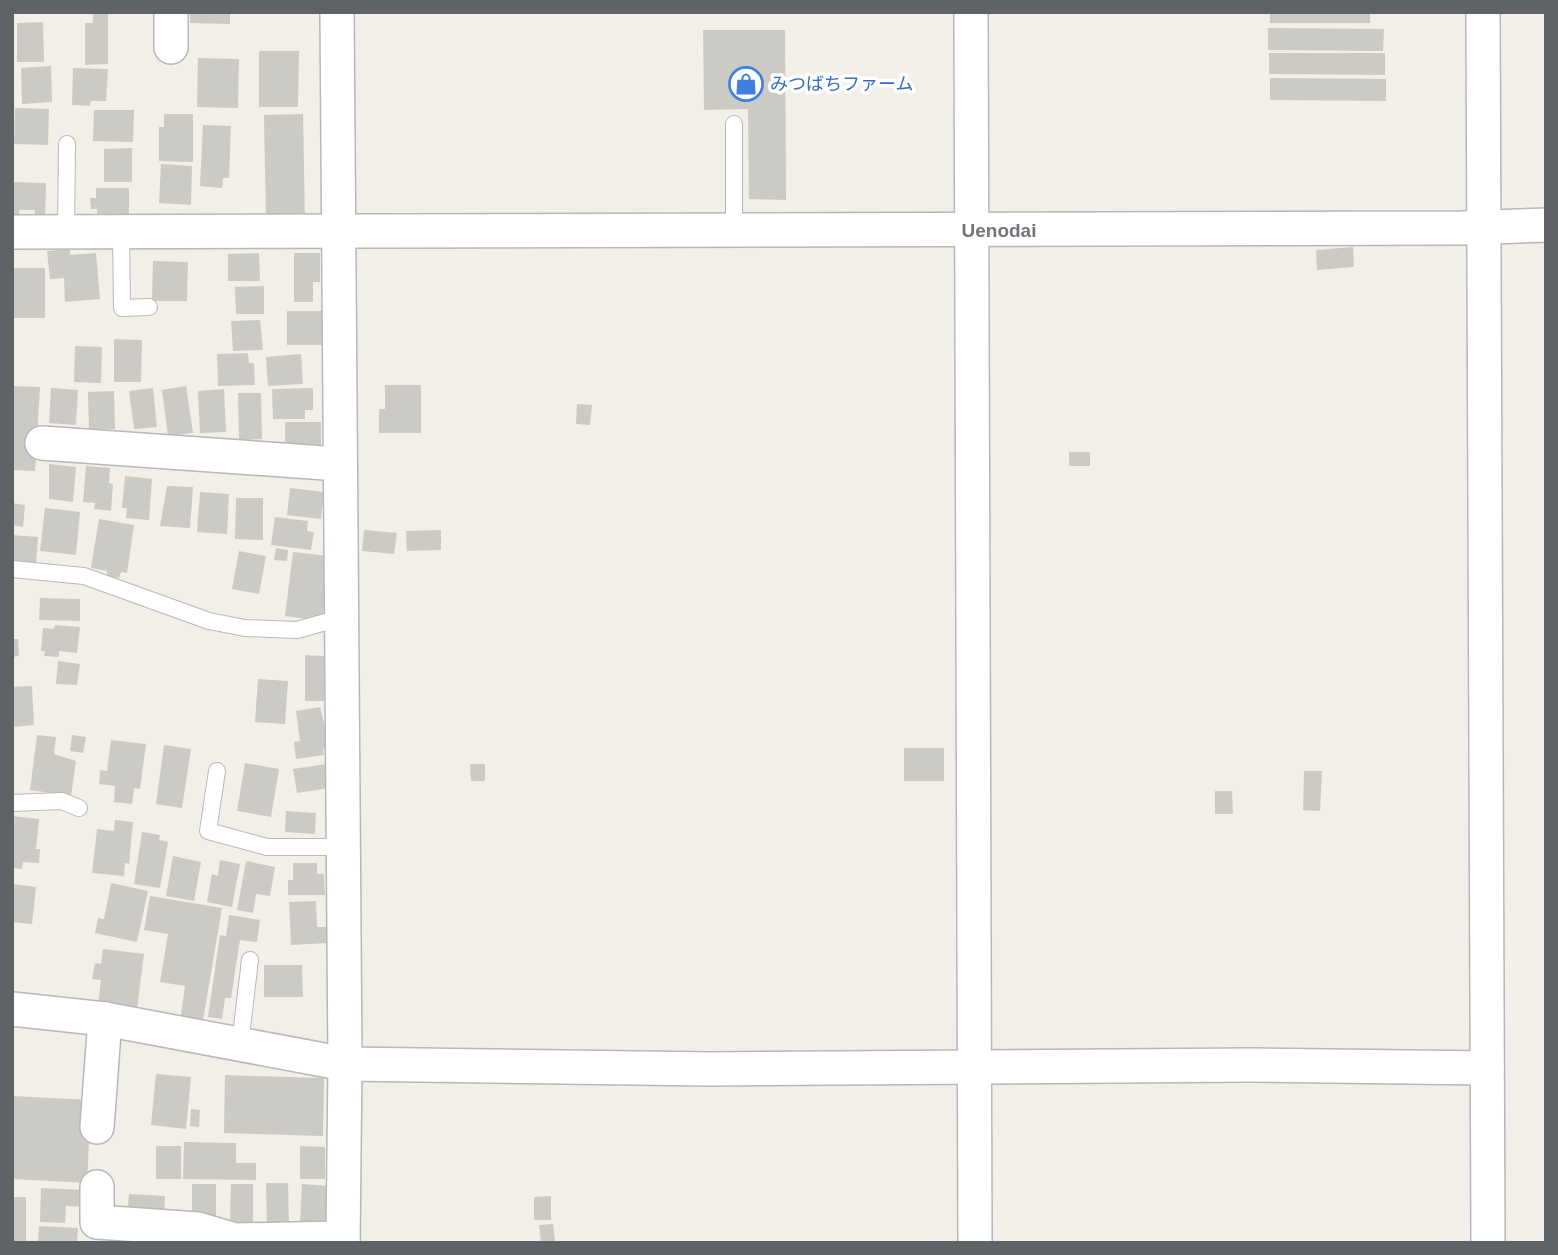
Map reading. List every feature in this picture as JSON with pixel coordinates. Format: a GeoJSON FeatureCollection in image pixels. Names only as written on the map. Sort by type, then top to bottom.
{"type":"FeatureCollection","features":[{"type":"Feature","properties":{"kind":"street"},"geometry":{"type":"LineString","coordinates":[[171,12],[171,47]]}},
{"type":"Feature","properties":{"kind":"street"},"geometry":{"type":"LineString","coordinates":[[97,1187],[97,1222],[198,1228],[219,1239],[343,1240],[344,847],[337,12]]}},
{"type":"Feature","properties":{"kind":"street"},"geometry":{"type":"LineString","coordinates":[[971,12],[975,1243]]}},
{"type":"Feature","properties":{"kind":"street"},"geometry":{"type":"LineString","coordinates":[[1483,12],[1488,1243]]}},
{"type":"Feature","properties":{"kind":"street"},"geometry":{"type":"LineString","coordinates":[[12,232],[1462,228],[1484,225],[1546,225]]}},
{"type":"Feature","properties":{"kind":"street"},"geometry":{"type":"LineString","coordinates":[[42,443],[339,464]]}},
{"type":"Feature","properties":{"kind":"street"},"geometry":{"type":"LineString","coordinates":[[12,1009],[105,1019],[345,1064],[710,1069],[1487,1068]]}},
{"type":"Feature","properties":{"kind":"street"},"geometry":{"type":"LineString","coordinates":[[97,1127],[105,1019]]}},
{"type":"Feature","properties":{"kind":"lane"},"geometry":{"type":"LineString","coordinates":[[734,124],[734,229]]}},
{"type":"Feature","properties":{"kind":"lane"},"geometry":{"type":"LineString","coordinates":[[66,232],[67,144]]}},
{"type":"Feature","properties":{"kind":"lane"},"geometry":{"type":"LineString","coordinates":[[121,231],[122,308],[149,307]]}},
{"type":"Feature","properties":{"kind":"lane"},"geometry":{"type":"LineString","coordinates":[[12,569],[83,576],[209,621],[245,628],[297,630],[340,618]]}},
{"type":"Feature","properties":{"kind":"lane"},"geometry":{"type":"LineString","coordinates":[[217,771],[208,831],[267,847],[344,847]]}},
{"type":"Feature","properties":{"kind":"lane"},"geometry":{"type":"LineString","coordinates":[[12,803],[62,802],[79,808]]}},
{"type":"Feature","properties":{"kind":"lane"},"geometry":{"type":"LineString","coordinates":[[240,1044],[250,960]]}},
{"type":"Feature","properties":{"kind":"building"},"geometry":{"type":"Polygon","coordinates":[[[93,12],[108,12],[108,64],[85,65],[85,23],[93,23],[93,12]]]}},
{"type":"Feature","properties":{"kind":"building"},"geometry":{"type":"Polygon","coordinates":[[[190,12],[230,12],[230,24],[190,23],[190,12]]]}},
{"type":"Feature","properties":{"kind":"building"},"geometry":{"type":"Polygon","coordinates":[[[1270,12],[1370,12],[1370,23],[1270,23],[1270,12]]]}},
{"type":"Feature","properties":{"kind":"building"},"geometry":{"type":"Polygon","coordinates":[[[43,22],[44,62],[17,62],[17,23],[43,22]]]}},
{"type":"Feature","properties":{"kind":"building"},"geometry":{"type":"Polygon","coordinates":[[[1268,28],[1384,29],[1383,51],[1268,50],[1268,28]]]}},
{"type":"Feature","properties":{"kind":"building"},"geometry":{"type":"Polygon","coordinates":[[[703,30],[785,30],[786,200],[749,199],[748,109],[704,110],[703,30]]]}},
{"type":"Feature","properties":{"kind":"building"},"geometry":{"type":"Polygon","coordinates":[[[259,51],[299,51],[298,107],[259,107],[259,51]]]}},
{"type":"Feature","properties":{"kind":"building"},"geometry":{"type":"Polygon","coordinates":[[[1269,53],[1385,53],[1385,75],[1269,74],[1269,53]]]}},
{"type":"Feature","properties":{"kind":"building"},"geometry":{"type":"Polygon","coordinates":[[[198,58],[239,59],[238,108],[197,107],[198,58]]]}},
{"type":"Feature","properties":{"kind":"building"},"geometry":{"type":"Polygon","coordinates":[[[51,66],[52,102],[22,104],[21,68],[51,66]]]}},
{"type":"Feature","properties":{"kind":"building"},"geometry":{"type":"Polygon","coordinates":[[[73,68],[108,69],[106,101],[91,101],[90,106],[72,105],[73,68]]]}},
{"type":"Feature","properties":{"kind":"building"},"geometry":{"type":"Polygon","coordinates":[[[1270,78],[1386,79],[1386,101],[1270,100],[1270,78]]]}},
{"type":"Feature","properties":{"kind":"building"},"geometry":{"type":"Polygon","coordinates":[[[15,108],[49,109],[48,145],[14,144],[15,108]]]}},
{"type":"Feature","properties":{"kind":"building"},"geometry":{"type":"Polygon","coordinates":[[[94,110],[134,110],[133,142],[93,141],[94,110]]]}},
{"type":"Feature","properties":{"kind":"building"},"geometry":{"type":"Polygon","coordinates":[[[164,114],[193,114],[193,162],[159,161],[159,127],[164,127],[164,114]]]}},
{"type":"Feature","properties":{"kind":"building"},"geometry":{"type":"Polygon","coordinates":[[[303,114],[305,221],[266,222],[264,115],[303,114]]]}},
{"type":"Feature","properties":{"kind":"building"},"geometry":{"type":"Polygon","coordinates":[[[203,125],[231,126],[229,178],[223,178],[222,188],[200,186],[203,125]]]}},
{"type":"Feature","properties":{"kind":"building"},"geometry":{"type":"Polygon","coordinates":[[[132,148],[132,182],[104,182],[104,149],[132,148]]]}},
{"type":"Feature","properties":{"kind":"building"},"geometry":{"type":"Polygon","coordinates":[[[161,164],[192,166],[191,205],[159,203],[161,164]]]}},
{"type":"Feature","properties":{"kind":"building"},"geometry":{"type":"Polygon","coordinates":[[[12,182],[46,183],[45,224],[34,224],[35,210],[19,210],[19,224],[12,224],[12,182]]]}},
{"type":"Feature","properties":{"kind":"building"},"geometry":{"type":"Polygon","coordinates":[[[96,188],[129,188],[129,220],[98,220],[97,209],[91,209],[90,198],[96,198],[96,188]]]}},
{"type":"Feature","properties":{"kind":"building"},"geometry":{"type":"Polygon","coordinates":[[[1353,247],[1354,267],[1317,270],[1316,250],[1353,247]]]}},
{"type":"Feature","properties":{"kind":"building"},"geometry":{"type":"Polygon","coordinates":[[[70,249],[70,255],[96,253],[100,299],[65,302],[64,278],[50,279],[47,251],[70,249]]]}},
{"type":"Feature","properties":{"kind":"building"},"geometry":{"type":"Polygon","coordinates":[[[259,253],[260,281],[228,281],[228,254],[259,253]]]}},
{"type":"Feature","properties":{"kind":"building"},"geometry":{"type":"Polygon","coordinates":[[[294,253],[320,253],[320,282],[313,282],[313,302],[294,302],[294,253]]]}},
{"type":"Feature","properties":{"kind":"building"},"geometry":{"type":"Polygon","coordinates":[[[153,261],[188,262],[187,301],[152,301],[153,261]]]}},
{"type":"Feature","properties":{"kind":"building"},"geometry":{"type":"Polygon","coordinates":[[[12,268],[45,268],[45,318],[12,318],[12,268]]]}},
{"type":"Feature","properties":{"kind":"building"},"geometry":{"type":"Polygon","coordinates":[[[264,286],[264,314],[236,314],[235,287],[264,286]]]}},
{"type":"Feature","properties":{"kind":"building"},"geometry":{"type":"Polygon","coordinates":[[[287,311],[322,311],[323,345],[287,345],[287,311]]]}},
{"type":"Feature","properties":{"kind":"building"},"geometry":{"type":"Polygon","coordinates":[[[260,320],[263,350],[233,351],[231,321],[260,320]]]}},
{"type":"Feature","properties":{"kind":"building"},"geometry":{"type":"Polygon","coordinates":[[[114,339],[142,340],[141,382],[114,382],[114,339]]]}},
{"type":"Feature","properties":{"kind":"building"},"geometry":{"type":"Polygon","coordinates":[[[75,346],[102,347],[101,383],[74,382],[75,346]]]}},
{"type":"Feature","properties":{"kind":"building"},"geometry":{"type":"Polygon","coordinates":[[[248,353],[249,363],[254,363],[255,385],[218,386],[217,354],[248,353]]]}},
{"type":"Feature","properties":{"kind":"building"},"geometry":{"type":"Polygon","coordinates":[[[301,354],[303,384],[268,386],[266,357],[301,354]]]}},
{"type":"Feature","properties":{"kind":"building"},"geometry":{"type":"Polygon","coordinates":[[[385,385],[421,385],[421,433],[379,433],[379,409],[385,409],[385,385]]]}},
{"type":"Feature","properties":{"kind":"building"},"geometry":{"type":"Polygon","coordinates":[[[12,386],[40,387],[35,471],[12,470],[12,386]]]}},
{"type":"Feature","properties":{"kind":"building"},"geometry":{"type":"Polygon","coordinates":[[[186,386],[193,433],[168,436],[162,390],[186,386]]]}},
{"type":"Feature","properties":{"kind":"building"},"geometry":{"type":"Polygon","coordinates":[[[51,388],[78,390],[76,425],[49,423],[51,388]]]}},
{"type":"Feature","properties":{"kind":"building"},"geometry":{"type":"Polygon","coordinates":[[[153,388],[157,427],[134,429],[129,391],[153,388]]]}},
{"type":"Feature","properties":{"kind":"building"},"geometry":{"type":"Polygon","coordinates":[[[313,388],[313,410],[305,410],[305,419],[273,419],[272,389],[313,388]]]}},
{"type":"Feature","properties":{"kind":"building"},"geometry":{"type":"Polygon","coordinates":[[[224,389],[226,432],[200,433],[198,391],[224,389]]]}},
{"type":"Feature","properties":{"kind":"building"},"geometry":{"type":"Polygon","coordinates":[[[114,391],[115,429],[89,430],[88,392],[114,391]]]}},
{"type":"Feature","properties":{"kind":"building"},"geometry":{"type":"Polygon","coordinates":[[[238,393],[261,393],[262,439],[239,440],[238,393]]]}},
{"type":"Feature","properties":{"kind":"building"},"geometry":{"type":"Polygon","coordinates":[[[577,404],[592,405],[590,425],[576,424],[577,404]]]}},
{"type":"Feature","properties":{"kind":"building"},"geometry":{"type":"Polygon","coordinates":[[[285,422],[321,422],[321,451],[285,451],[285,422]]]}},
{"type":"Feature","properties":{"kind":"building"},"geometry":{"type":"Polygon","coordinates":[[[1069,452],[1090,452],[1090,466],[1069,466],[1069,452]]]}},
{"type":"Feature","properties":{"kind":"building"},"geometry":{"type":"Polygon","coordinates":[[[49,464],[76,467],[73,502],[49,499],[49,464]]]}},
{"type":"Feature","properties":{"kind":"building"},"geometry":{"type":"Polygon","coordinates":[[[86,466],[110,468],[109,483],[113,484],[111,511],[94,509],[95,503],[83,502],[86,466]]]}},
{"type":"Feature","properties":{"kind":"building"},"geometry":{"type":"Polygon","coordinates":[[[125,476],[152,479],[149,520],[126,518],[127,508],[122,508],[125,476]]]}},
{"type":"Feature","properties":{"kind":"building"},"geometry":{"type":"Polygon","coordinates":[[[167,486],[193,487],[190,528],[160,526],[167,486]]]}},
{"type":"Feature","properties":{"kind":"building"},"geometry":{"type":"Polygon","coordinates":[[[290,488],[324,492],[321,519],[287,515],[290,488]]]}},
{"type":"Feature","properties":{"kind":"building"},"geometry":{"type":"Polygon","coordinates":[[[200,492],[229,494],[227,534],[197,532],[200,492]]]}},
{"type":"Feature","properties":{"kind":"building"},"geometry":{"type":"Polygon","coordinates":[[[236,498],[263,498],[263,540],[235,539],[236,498]]]}},
{"type":"Feature","properties":{"kind":"building"},"geometry":{"type":"Polygon","coordinates":[[[12,503],[25,505],[23,527],[12,525],[12,503]]]}},
{"type":"Feature","properties":{"kind":"building"},"geometry":{"type":"Polygon","coordinates":[[[45,508],[80,512],[76,555],[40,551],[45,508]]]}},
{"type":"Feature","properties":{"kind":"building"},"geometry":{"type":"Polygon","coordinates":[[[275,517],[308,521],[307,531],[314,532],[311,550],[271,545],[275,517]]]}},
{"type":"Feature","properties":{"kind":"building"},"geometry":{"type":"Polygon","coordinates":[[[99,519],[134,525],[127,573],[121,572],[119,578],[107,576],[107,571],[91,568],[99,519]]]}},
{"type":"Feature","properties":{"kind":"building"},"geometry":{"type":"Polygon","coordinates":[[[364,530],[397,533],[394,554],[362,551],[364,530]]]}},
{"type":"Feature","properties":{"kind":"building"},"geometry":{"type":"Polygon","coordinates":[[[441,530],[441,550],[407,551],[406,531],[441,530]]]}},
{"type":"Feature","properties":{"kind":"building"},"geometry":{"type":"Polygon","coordinates":[[[12,535],[38,537],[36,566],[12,564],[12,535]]]}},
{"type":"Feature","properties":{"kind":"building"},"geometry":{"type":"Polygon","coordinates":[[[276,548],[288,550],[287,561],[274,560],[276,548]]]}},
{"type":"Feature","properties":{"kind":"building"},"geometry":{"type":"Polygon","coordinates":[[[239,551],[266,556],[259,594],[232,589],[239,551]]]}},
{"type":"Feature","properties":{"kind":"building"},"geometry":{"type":"Polygon","coordinates":[[[293,552],[329,556],[322,621],[285,616],[293,552]]]}},
{"type":"Feature","properties":{"kind":"building"},"geometry":{"type":"Polygon","coordinates":[[[40,598],[80,599],[80,621],[39,620],[40,598]]]}},
{"type":"Feature","properties":{"kind":"building"},"geometry":{"type":"Polygon","coordinates":[[[55,625],[80,627],[77,653],[59,651],[59,657],[44,656],[45,651],[41,651],[43,628],[54,629],[55,625]]]}},
{"type":"Feature","properties":{"kind":"building"},"geometry":{"type":"Polygon","coordinates":[[[12,639],[18,639],[19,656],[12,657],[12,639]]]}},
{"type":"Feature","properties":{"kind":"building"},"geometry":{"type":"Polygon","coordinates":[[[305,655],[324,656],[324,701],[305,701],[305,655]]]}},
{"type":"Feature","properties":{"kind":"building"},"geometry":{"type":"Polygon","coordinates":[[[58,661],[80,664],[77,685],[56,684],[58,661]]]}},
{"type":"Feature","properties":{"kind":"building"},"geometry":{"type":"Polygon","coordinates":[[[258,679],[288,681],[285,724],[255,722],[258,679]]]}},
{"type":"Feature","properties":{"kind":"building"},"geometry":{"type":"Polygon","coordinates":[[[32,686],[34,725],[12,727],[12,687],[32,686]]]}},
{"type":"Feature","properties":{"kind":"building"},"geometry":{"type":"Polygon","coordinates":[[[320,707],[330,748],[323,749],[324,755],[296,759],[294,742],[300,741],[296,711],[320,707]]]}},
{"type":"Feature","properties":{"kind":"building"},"geometry":{"type":"Polygon","coordinates":[[[37,735],[56,737],[54,754],[76,761],[71,796],[30,790],[37,735]]]}},
{"type":"Feature","properties":{"kind":"building"},"geometry":{"type":"Polygon","coordinates":[[[72,735],[86,737],[83,753],[70,751],[72,735]]]}},
{"type":"Feature","properties":{"kind":"building"},"geometry":{"type":"Polygon","coordinates":[[[111,740],[146,744],[140,789],[134,788],[132,804],[114,802],[115,786],[99,784],[100,770],[107,771],[111,740]]]}},
{"type":"Feature","properties":{"kind":"building"},"geometry":{"type":"Polygon","coordinates":[[[164,745],[191,749],[182,808],[156,804],[164,745]]]}},
{"type":"Feature","properties":{"kind":"building"},"geometry":{"type":"Polygon","coordinates":[[[904,748],[944,748],[944,781],[904,781],[904,748]]]}},
{"type":"Feature","properties":{"kind":"building"},"geometry":{"type":"Polygon","coordinates":[[[245,763],[279,769],[271,817],[237,811],[245,763]]]}},
{"type":"Feature","properties":{"kind":"building"},"geometry":{"type":"Polygon","coordinates":[[[326,764],[330,788],[297,793],[293,769],[326,764]]]}},
{"type":"Feature","properties":{"kind":"building"},"geometry":{"type":"Polygon","coordinates":[[[470,764],[485,764],[485,781],[471,781],[470,764]]]}},
{"type":"Feature","properties":{"kind":"building"},"geometry":{"type":"Polygon","coordinates":[[[1304,771],[1322,771],[1320,811],[1303,810],[1304,771]]]}},
{"type":"Feature","properties":{"kind":"building"},"geometry":{"type":"Polygon","coordinates":[[[1215,791],[1232,791],[1233,814],[1215,814],[1215,791]]]}},
{"type":"Feature","properties":{"kind":"building"},"geometry":{"type":"Polygon","coordinates":[[[286,811],[316,813],[315,834],[285,832],[286,811]]]}},
{"type":"Feature","properties":{"kind":"building"},"geometry":{"type":"Polygon","coordinates":[[[12,816],[39,819],[36,849],[40,849],[39,863],[23,862],[22,869],[12,868],[12,816]]]}},
{"type":"Feature","properties":{"kind":"building"},"geometry":{"type":"Polygon","coordinates":[[[115,820],[133,822],[129,864],[125,863],[124,876],[92,873],[97,829],[114,831],[115,820]]]}},
{"type":"Feature","properties":{"kind":"building"},"geometry":{"type":"Polygon","coordinates":[[[142,832],[160,835],[159,840],[168,842],[160,888],[134,884],[142,832]]]}},
{"type":"Feature","properties":{"kind":"building"},"geometry":{"type":"Polygon","coordinates":[[[173,856],[201,862],[194,901],[166,896],[173,856]]]}},
{"type":"Feature","properties":{"kind":"building"},"geometry":{"type":"Polygon","coordinates":[[[220,860],[240,864],[232,907],[207,902],[212,874],[218,876],[220,860]]]}},
{"type":"Feature","properties":{"kind":"building"},"geometry":{"type":"Polygon","coordinates":[[[246,861],[275,867],[270,896],[256,894],[253,913],[237,910],[246,861]]]}},
{"type":"Feature","properties":{"kind":"building"},"geometry":{"type":"Polygon","coordinates":[[[293,863],[317,863],[317,874],[324,874],[325,895],[288,895],[288,880],[293,880],[293,863]]]}},
{"type":"Feature","properties":{"kind":"building"},"geometry":{"type":"Polygon","coordinates":[[[111,883],[148,891],[137,942],[95,933],[98,918],[104,919],[111,883]]]}},
{"type":"Feature","properties":{"kind":"building"},"geometry":{"type":"Polygon","coordinates":[[[12,884],[36,887],[32,924],[12,922],[12,884]]]}},
{"type":"Feature","properties":{"kind":"building"},"geometry":{"type":"Polygon","coordinates":[[[150,896],[222,908],[202,1026],[180,1022],[185,986],[160,982],[168,934],[144,930],[150,896]]]}},
{"type":"Feature","properties":{"kind":"building"},"geometry":{"type":"Polygon","coordinates":[[[316,901],[317,927],[326,927],[327,943],[291,945],[289,902],[316,901]]]}},
{"type":"Feature","properties":{"kind":"building"},"geometry":{"type":"Polygon","coordinates":[[[229,915],[260,920],[257,942],[240,940],[231,998],[225,998],[222,1019],[208,1017],[220,935],[226,936],[229,915]]]}},
{"type":"Feature","properties":{"kind":"building"},"geometry":{"type":"Polygon","coordinates":[[[103,949],[144,954],[137,1009],[98,1005],[101,980],[92,979],[95,963],[101,964],[103,949]]]}},
{"type":"Feature","properties":{"kind":"building"},"geometry":{"type":"Polygon","coordinates":[[[264,965],[302,965],[303,997],[264,997],[264,965]]]}},
{"type":"Feature","properties":{"kind":"building"},"geometry":{"type":"Polygon","coordinates":[[[156,1074],[191,1077],[186,1129],[151,1125],[156,1074]]]}},
{"type":"Feature","properties":{"kind":"building"},"geometry":{"type":"Polygon","coordinates":[[[225,1075],[324,1078],[323,1136],[224,1133],[225,1075]]]}},
{"type":"Feature","properties":{"kind":"building"},"geometry":{"type":"Polygon","coordinates":[[[12,1096],[91,1100],[87,1183],[12,1179],[12,1096]]]}},
{"type":"Feature","properties":{"kind":"building"},"geometry":{"type":"Polygon","coordinates":[[[191,1109],[200,1110],[199,1127],[190,1126],[191,1109]]]}},
{"type":"Feature","properties":{"kind":"building"},"geometry":{"type":"Polygon","coordinates":[[[184,1142],[236,1143],[236,1163],[256,1163],[256,1180],[183,1179],[184,1142]]]}},
{"type":"Feature","properties":{"kind":"building"},"geometry":{"type":"Polygon","coordinates":[[[156,1146],[181,1146],[181,1179],[156,1179],[156,1146]]]}},
{"type":"Feature","properties":{"kind":"building"},"geometry":{"type":"Polygon","coordinates":[[[300,1146],[325,1147],[325,1179],[300,1179],[300,1146]]]}},
{"type":"Feature","properties":{"kind":"building"},"geometry":{"type":"Polygon","coordinates":[[[266,1183],[288,1183],[289,1224],[267,1225],[266,1183]]]}},
{"type":"Feature","properties":{"kind":"building"},"geometry":{"type":"Polygon","coordinates":[[[192,1184],[216,1184],[216,1223],[192,1223],[192,1184]]]}},
{"type":"Feature","properties":{"kind":"building"},"geometry":{"type":"Polygon","coordinates":[[[231,1184],[253,1184],[253,1225],[230,1224],[231,1184]]]}},
{"type":"Feature","properties":{"kind":"building"},"geometry":{"type":"Polygon","coordinates":[[[302,1184],[328,1186],[327,1223],[300,1222],[302,1184]]]}},
{"type":"Feature","properties":{"kind":"building"},"geometry":{"type":"Polygon","coordinates":[[[41,1188],[85,1190],[84,1207],[66,1206],[65,1223],[40,1222],[41,1188]]]}},
{"type":"Feature","properties":{"kind":"building"},"geometry":{"type":"Polygon","coordinates":[[[129,1194],[165,1196],[164,1222],[127,1219],[129,1194]]]}},
{"type":"Feature","properties":{"kind":"building"},"geometry":{"type":"Polygon","coordinates":[[[551,1196],[551,1220],[534,1220],[534,1197],[551,1196]]]}},
{"type":"Feature","properties":{"kind":"building"},"geometry":{"type":"Polygon","coordinates":[[[12,1197],[26,1197],[26,1243],[12,1243],[12,1197]]]}},
{"type":"Feature","properties":{"kind":"building"},"geometry":{"type":"Polygon","coordinates":[[[553,1224],[555,1242],[541,1243],[539,1225],[553,1224]]]}},
{"type":"Feature","properties":{"kind":"building"},"geometry":{"type":"Polygon","coordinates":[[[39,1226],[78,1228],[77,1243],[38,1243],[39,1226]]]}},
{"type":"Feature","properties":{"kind":"place","name":"みつばちファーム"},"geometry":{"type":"Point","coordinates":[746,84]}},
{"type":"Feature","properties":{"kind":"district","name":"Uenodai"},"geometry":{"type":"Point","coordinates":[999,230]}}]}
